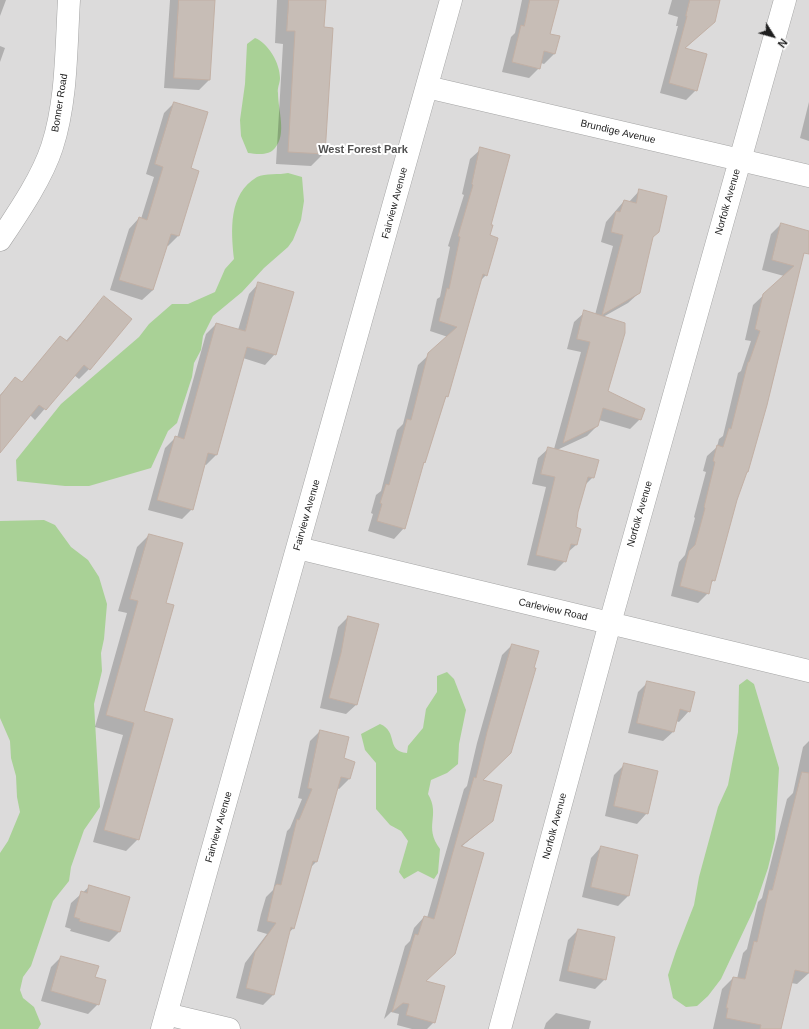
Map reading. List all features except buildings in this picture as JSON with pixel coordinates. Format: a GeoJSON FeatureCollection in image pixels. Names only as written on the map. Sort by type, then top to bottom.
{"type":"FeatureCollection","features":[{"type":"Feature","properties":{"kind":"street","name":"Bonner Road"},"geometry":{"type":"LineString","coordinates":[[0,240],[34,186],[52,148],[60,114],[69,0]]}},
{"type":"Feature","properties":{"kind":"street","name":"Fairview Avenue"},"geometry":{"type":"LineString","coordinates":[[164,1022],[451,0]]}},
{"type":"Feature","properties":{"kind":"street","name":"Norfolk Avenue"},"geometry":{"type":"LineString","coordinates":[[500,1029],[610,623],[785,0]]}},
{"type":"Feature","properties":{"kind":"street","name":"Brundige Avenue"},"geometry":{"type":"LineString","coordinates":[[427,87],[809,176]]}},
{"type":"Feature","properties":{"kind":"street","name":"Carleview Road"},"geometry":{"type":"LineString","coordinates":[[298,548],[809,671]]}},
{"type":"Feature","properties":{"kind":"street"},"geometry":{"type":"LineString","coordinates":[[164,1022],[229,1029]]}},
{"type":"Feature","properties":{"kind":"shaded area"},"geometry":{"type":"Polygon","coordinates":[[[0,0],[809,0],[809,1029],[0,1029],[0,0]]]}},
{"type":"Feature","properties":{"kind":"green space"},"geometry":{"type":"Polygon","coordinates":[[[255,38],[269,49],[276,60],[280,78],[278,100],[281,136],[279,142],[272,151],[263,154],[248,153],[241,136],[240,120],[245,84],[247,44],[255,38]]]}},
{"type":"Feature","properties":{"kind":"green space"},"geometry":{"type":"Polygon","coordinates":[[[288,173],[302,177],[304,201],[301,220],[293,240],[288,247],[264,268],[242,292],[213,316],[203,336],[201,350],[194,363],[192,377],[177,423],[168,431],[151,468],[89,486],[65,486],[17,481],[16,460],[61,404],[139,337],[149,324],[172,304],[188,304],[215,292],[225,269],[234,259],[232,225],[236,203],[241,193],[248,184],[257,177],[288,173]]]}},
{"type":"Feature","properties":{"kind":"green space"},"geometry":{"type":"Polygon","coordinates":[[[44,520],[55,525],[71,547],[88,560],[99,577],[107,604],[104,639],[101,653],[102,671],[94,704],[100,807],[84,830],[71,867],[69,881],[53,901],[31,966],[23,977],[20,990],[23,998],[34,1007],[41,1024],[38,1029],[0,1029],[0,853],[8,841],[20,812],[17,797],[16,776],[11,758],[10,741],[0,718],[0,521],[44,520]]]}},
{"type":"Feature","properties":{"kind":"green space"},"geometry":{"type":"Polygon","coordinates":[[[447,672],[454,679],[466,710],[459,744],[458,764],[447,773],[431,780],[428,794],[432,802],[433,809],[433,834],[440,849],[438,873],[434,879],[418,871],[404,879],[399,872],[408,841],[401,831],[390,825],[376,809],[376,763],[365,750],[361,734],[380,724],[386,727],[396,749],[400,752],[407,753],[408,746],[423,728],[426,709],[437,692],[437,676],[447,672]]]}},
{"type":"Feature","properties":{"kind":"green space"},"geometry":{"type":"Polygon","coordinates":[[[747,679],[754,684],[779,768],[775,839],[768,868],[754,909],[721,979],[708,996],[697,1006],[686,1007],[673,998],[668,975],[694,905],[699,877],[718,807],[728,785],[738,732],[739,685],[747,679]]]}},
{"type":"Feature","properties":{"kind":"district","name":"West Forest Park"},"geometry":{"type":"Point","coordinates":[363,150]}}]}
